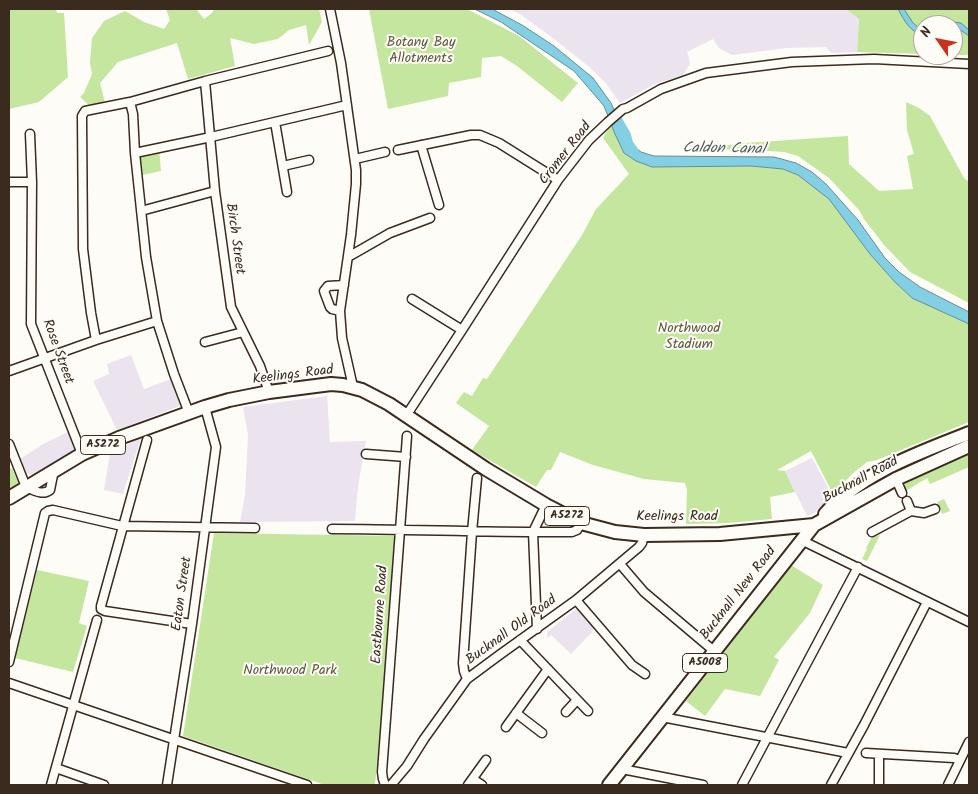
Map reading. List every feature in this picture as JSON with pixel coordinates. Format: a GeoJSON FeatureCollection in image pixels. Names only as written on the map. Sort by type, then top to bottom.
{"type":"FeatureCollection","features":[{"type":"Feature","properties":{"kind":"main road","name":"Keelings Road"},"geometry":{"type":"LineString","coordinates":[[9,498],[82,454],[119,438],[205,407],[269,392],[331,384],[362,390],[389,404],[486,469],[581,524],[615,532],[644,535],[720,534],[817,523]]}},
{"type":"Feature","properties":{"kind":"main road","name":"Bucknall Road"},"geometry":{"type":"LineString","coordinates":[[817,523],[836,502],[876,474],[900,461],[969,433]]}},
{"type":"Feature","properties":{"kind":"main road","name":"Bucknall Road"},"geometry":{"type":"LineString","coordinates":[[817,523],[896,479],[969,446]]}},
{"type":"Feature","properties":{"kind":"main road","name":"A5008"},"geometry":{"type":"LineString","coordinates":[[801,540],[817,523]]}},
{"type":"Feature","properties":{"kind":"main road","name":"Bucknall New Road"},"geometry":{"type":"LineString","coordinates":[[609,785],[801,540]]}},
{"type":"Feature","properties":{"kind":"street"},"geometry":{"type":"LineString","coordinates":[[330,9],[341,63],[355,159],[356,184],[351,235],[340,311],[342,338],[353,387]]}},
{"type":"Feature","properties":{"kind":"street"},"geometry":{"type":"LineString","coordinates":[[96,340],[84,249],[82,116],[84,113],[328,51]]}},
{"type":"Feature","properties":{"kind":"street","name":"Cromer Road"},"geometry":{"type":"LineString","coordinates":[[406,416],[558,180],[589,140],[623,109],[661,89],[706,73],[792,62],[867,59],[969,64]]}},
{"type":"Feature","properties":{"kind":"street","name":"Birch Street"},"geometry":{"type":"LineString","coordinates":[[205,81],[215,191],[231,307],[260,366],[269,392]]}},
{"type":"Feature","properties":{"kind":"street"},"geometry":{"type":"LineString","coordinates":[[130,102],[133,114],[135,153],[146,257],[157,321],[189,413]]}},
{"type":"Feature","properties":{"kind":"street"},"geometry":{"type":"LineString","coordinates":[[135,153],[347,105]]}},
{"type":"Feature","properties":{"kind":"street"},"geometry":{"type":"LineString","coordinates":[[275,122],[287,192]]}},
{"type":"Feature","properties":{"kind":"street","name":"Rose Street"},"geometry":{"type":"LineString","coordinates":[[30,134],[32,182],[31,324],[82,454]]}},
{"type":"Feature","properties":{"kind":"street"},"geometry":{"type":"LineString","coordinates":[[398,150],[471,135],[480,135],[499,143],[558,180]]}},
{"type":"Feature","properties":{"kind":"street"},"geometry":{"type":"LineString","coordinates":[[421,145],[439,206]]}},
{"type":"Feature","properties":{"kind":"street"},"geometry":{"type":"LineString","coordinates":[[355,159],[385,152]]}},
{"type":"Feature","properties":{"kind":"street"},"geometry":{"type":"LineString","coordinates":[[283,166],[309,160]]}},
{"type":"Feature","properties":{"kind":"street"},"geometry":{"type":"LineString","coordinates":[[9,182],[32,182]]}},
{"type":"Feature","properties":{"kind":"street"},"geometry":{"type":"LineString","coordinates":[[141,210],[215,191]]}},
{"type":"Feature","properties":{"kind":"street"},"geometry":{"type":"LineString","coordinates":[[348,257],[390,233],[430,218]]}},
{"type":"Feature","properties":{"kind":"street"},"geometry":{"type":"LineString","coordinates":[[340,311],[330,307],[324,290],[328,286],[344,285]]}},
{"type":"Feature","properties":{"kind":"street"},"geometry":{"type":"LineString","coordinates":[[412,299],[462,330]]}},
{"type":"Feature","properties":{"kind":"street"},"geometry":{"type":"LineString","coordinates":[[9,371],[96,340],[157,321]]}},
{"type":"Feature","properties":{"kind":"street"},"geometry":{"type":"LineString","coordinates":[[205,342],[243,332]]}},
{"type":"Feature","properties":{"kind":"street","name":"Eaton Street"},"geometry":{"type":"LineString","coordinates":[[167,785],[192,624],[216,446],[205,407]]}},
{"type":"Feature","properties":{"kind":"street"},"geometry":{"type":"LineString","coordinates":[[147,440],[122,526],[101,609],[192,624]]}},
{"type":"Feature","properties":{"kind":"street","name":"Eastbourne Road"},"geometry":{"type":"LineString","coordinates":[[385,785],[382,772],[400,529],[409,441]]}},
{"type":"Feature","properties":{"kind":"street"},"geometry":{"type":"LineString","coordinates":[[9,444],[26,488]]}},
{"type":"Feature","properties":{"kind":"street"},"geometry":{"type":"LineString","coordinates":[[136,446],[144,449]]}},
{"type":"Feature","properties":{"kind":"street"},"geometry":{"type":"LineString","coordinates":[[366,454],[406,457]]}},
{"type":"Feature","properties":{"kind":"street"},"geometry":{"type":"LineString","coordinates":[[467,679],[463,663],[477,478]]}},
{"type":"Feature","properties":{"kind":"street"},"geometry":{"type":"LineString","coordinates":[[896,479],[902,492]]}},
{"type":"Feature","properties":{"kind":"street"},"geometry":{"type":"LineString","coordinates":[[907,501],[911,511]]}},
{"type":"Feature","properties":{"kind":"street"},"geometry":{"type":"LineString","coordinates":[[537,629],[533,532],[546,505]]}},
{"type":"Feature","properties":{"kind":"street"},"geometry":{"type":"LineString","coordinates":[[872,532],[911,511],[924,513],[935,509]]}},
{"type":"Feature","properties":{"kind":"street"},"geometry":{"type":"LineString","coordinates":[[9,662],[45,513],[48,511],[53,510],[122,526],[255,528]]}},
{"type":"Feature","properties":{"kind":"street"},"geometry":{"type":"LineString","coordinates":[[332,529],[572,532],[581,524]]}},
{"type":"Feature","properties":{"kind":"street","name":"Bucknall Old Road"},"geometry":{"type":"LineString","coordinates":[[391,785],[407,766],[467,679],[576,600],[640,548],[644,535]]}},
{"type":"Feature","properties":{"kind":"street"},"geometry":{"type":"LineString","coordinates":[[801,540],[969,622]]}},
{"type":"Feature","properties":{"kind":"street"},"geometry":{"type":"LineString","coordinates":[[620,564],[644,592],[714,651]]}},
{"type":"Feature","properties":{"kind":"street"},"geometry":{"type":"LineString","coordinates":[[742,785],[858,567]]}},
{"type":"Feature","properties":{"kind":"street"},"geometry":{"type":"LineString","coordinates":[[576,600],[632,665],[642,672],[634,677]]}},
{"type":"Feature","properties":{"kind":"street"},"geometry":{"type":"LineString","coordinates":[[831,785],[927,602]]}},
{"type":"Feature","properties":{"kind":"street"},"geometry":{"type":"LineString","coordinates":[[9,618],[19,620]]}},
{"type":"Feature","properties":{"kind":"street"},"geometry":{"type":"LineString","coordinates":[[51,785],[97,620]]}},
{"type":"Feature","properties":{"kind":"street"},"geometry":{"type":"LineString","coordinates":[[520,640],[588,711]]}},
{"type":"Feature","properties":{"kind":"street"},"geometry":{"type":"LineString","coordinates":[[506,727],[548,669]]}},
{"type":"Feature","properties":{"kind":"street"},"geometry":{"type":"LineString","coordinates":[[9,683],[307,785]]}},
{"type":"Feature","properties":{"kind":"street"},"geometry":{"type":"LineString","coordinates":[[566,712],[577,700]]}},
{"type":"Feature","properties":{"kind":"street"},"geometry":{"type":"LineString","coordinates":[[516,713],[542,733]]}},
{"type":"Feature","properties":{"kind":"street"},"geometry":{"type":"LineString","coordinates":[[662,717],[848,753]]}},
{"type":"Feature","properties":{"kind":"street"},"geometry":{"type":"LineString","coordinates":[[948,785],[969,742]]}},
{"type":"Feature","properties":{"kind":"street"},"geometry":{"type":"LineString","coordinates":[[866,753],[954,758],[960,760]]}},
{"type":"Feature","properties":{"kind":"street"},"geometry":{"type":"LineString","coordinates":[[878,785],[879,754]]}},
{"type":"Feature","properties":{"kind":"street"},"geometry":{"type":"LineString","coordinates":[[482,785],[470,782],[486,760]]}},
{"type":"Feature","properties":{"kind":"street"},"geometry":{"type":"LineString","coordinates":[[56,768],[104,785]]}},
{"type":"Feature","properties":{"kind":"street"},"geometry":{"type":"LineString","coordinates":[[622,769],[700,785]]}},
{"type":"Feature","properties":{"kind":"shaded area"},"geometry":{"type":"Polygon","coordinates":[[[509,9],[846,9],[859,19],[857,52],[831,53],[826,47],[787,48],[732,55],[719,48],[713,39],[687,52],[690,64],[683,75],[655,84],[620,103],[605,82],[587,65],[520,14],[509,9]]]}},
{"type":"Feature","properties":{"kind":"shaded area"},"geometry":{"type":"Polygon","coordinates":[[[131,355],[144,389],[171,379],[180,406],[117,430],[93,381],[109,374],[107,364],[131,355]]]}},
{"type":"Feature","properties":{"kind":"shaded area"},"geometry":{"type":"Polygon","coordinates":[[[327,396],[330,442],[366,441],[358,486],[355,521],[240,522],[245,495],[248,435],[243,407],[327,396]]]}},
{"type":"Feature","properties":{"kind":"shaded area"},"geometry":{"type":"Polygon","coordinates":[[[70,431],[77,449],[33,475],[27,474],[20,459],[43,444],[70,431]]]}},
{"type":"Feature","properties":{"kind":"shaded area"},"geometry":{"type":"Polygon","coordinates":[[[141,438],[123,494],[104,490],[110,453],[141,438]]]}},
{"type":"Feature","properties":{"kind":"shaded area"},"geometry":{"type":"Polygon","coordinates":[[[812,458],[833,497],[814,513],[807,516],[785,471],[812,458]]]}},
{"type":"Feature","properties":{"kind":"shaded area"},"geometry":{"type":"Polygon","coordinates":[[[576,609],[593,626],[593,631],[571,654],[551,635],[547,638],[547,632],[576,609]]]}},
{"type":"Feature","properties":{"kind":"green space"},"geometry":{"type":"Polygon","coordinates":[[[9,9],[56,9],[57,13],[64,13],[68,77],[39,102],[9,109],[9,9]]]}},
{"type":"Feature","properties":{"kind":"green space"},"geometry":{"type":"Polygon","coordinates":[[[166,9],[196,9],[204,19],[214,9],[319,9],[322,22],[309,45],[306,25],[289,30],[278,39],[254,44],[230,38],[235,66],[188,79],[177,43],[118,62],[100,83],[105,103],[90,106],[80,97],[84,93],[92,74],[90,63],[92,38],[104,21],[125,11],[144,22],[164,29],[170,20],[166,9]]]}},
{"type":"Feature","properties":{"kind":"green space","name":"Botany Bay Allotments"},"geometry":{"type":"Polygon","coordinates":[[[369,9],[467,9],[519,36],[578,83],[562,102],[517,66],[501,56],[482,58],[481,77],[449,83],[448,96],[388,109],[369,9]]]}},
{"type":"Feature","properties":{"kind":"green space"},"geometry":{"type":"Polygon","coordinates":[[[846,9],[967,9],[969,10],[969,55],[963,55],[963,15],[913,15],[913,54],[857,52],[859,19],[846,9]]]}},
{"type":"Feature","properties":{"kind":"green space"},"geometry":{"type":"Polygon","coordinates":[[[906,102],[930,116],[964,178],[969,182],[969,303],[910,272],[884,245],[859,210],[829,178],[798,156],[784,152],[697,149],[745,143],[848,136],[849,164],[879,191],[913,189],[907,156],[914,154],[907,130],[906,102]]]}},
{"type":"Feature","properties":{"kind":"green space","name":"Northwood Stadium"},"geometry":{"type":"Polygon","coordinates":[[[612,126],[624,153],[652,167],[751,166],[783,169],[798,175],[829,199],[870,254],[912,298],[969,324],[969,422],[877,460],[867,462],[852,474],[833,494],[811,451],[777,470],[785,471],[795,492],[770,497],[772,519],[728,523],[686,524],[687,490],[685,483],[644,479],[593,465],[560,452],[551,470],[547,470],[536,487],[472,450],[489,426],[456,403],[464,392],[472,396],[483,378],[487,379],[582,235],[596,209],[629,174],[603,138],[612,126]]]}},
{"type":"Feature","properties":{"kind":"green space"},"geometry":{"type":"Polygon","coordinates":[[[159,148],[161,171],[138,176],[135,153],[159,148]]]}},
{"type":"Feature","properties":{"kind":"green space"},"geometry":{"type":"Polygon","coordinates":[[[969,451],[969,467],[930,484],[927,478],[904,492],[906,480],[969,451]]]}},
{"type":"Feature","properties":{"kind":"green space"},"geometry":{"type":"Polygon","coordinates":[[[12,468],[19,484],[9,490],[9,469],[12,468]]]}},
{"type":"Feature","properties":{"kind":"green space"},"geometry":{"type":"Polygon","coordinates":[[[944,499],[950,511],[942,514],[937,502],[944,499]]]}},
{"type":"Feature","properties":{"kind":"green space","name":"Northwood Park"},"geometry":{"type":"Polygon","coordinates":[[[214,533],[398,536],[375,785],[325,785],[183,736],[214,533]]]}},
{"type":"Feature","properties":{"kind":"green space"},"geometry":{"type":"Polygon","coordinates":[[[880,535],[867,561],[862,559],[872,537],[880,535]]]}},
{"type":"Feature","properties":{"kind":"green space"},"geometry":{"type":"Polygon","coordinates":[[[791,565],[823,585],[810,613],[774,657],[779,660],[760,696],[725,689],[705,716],[686,701],[791,565]]]}},
{"type":"Feature","properties":{"kind":"green space"},"geometry":{"type":"Polygon","coordinates":[[[37,570],[89,581],[79,623],[87,626],[73,672],[15,658],[37,570]]]}},
{"type":"Feature","properties":{"kind":"water"},"geometry":{"type":"Polygon","coordinates":[[[475,9],[492,9],[522,25],[554,46],[593,78],[611,103],[629,143],[641,152],[654,156],[774,157],[796,163],[812,172],[826,184],[858,220],[885,258],[899,272],[920,287],[969,312],[969,324],[912,298],[870,254],[829,199],[798,175],[783,169],[751,166],[652,167],[636,161],[624,153],[604,106],[574,71],[501,22],[475,9]]]}},
{"type":"Feature","properties":{"kind":"water"},"geometry":{"type":"Polygon","coordinates":[[[898,9],[904,9],[913,23],[913,30],[908,25],[898,9]]]}},
{"type":"Feature","properties":{"kind":"water"},"geometry":{"type":"Polygon","coordinates":[[[963,25],[969,30],[969,36],[963,32],[963,25]]]}},
{"type":"Feature","properties":{"kind":"waterway","name":"Caldon Canal"},"geometry":{"type":"LineString","coordinates":[[615,114],[634,150]]}}]}
